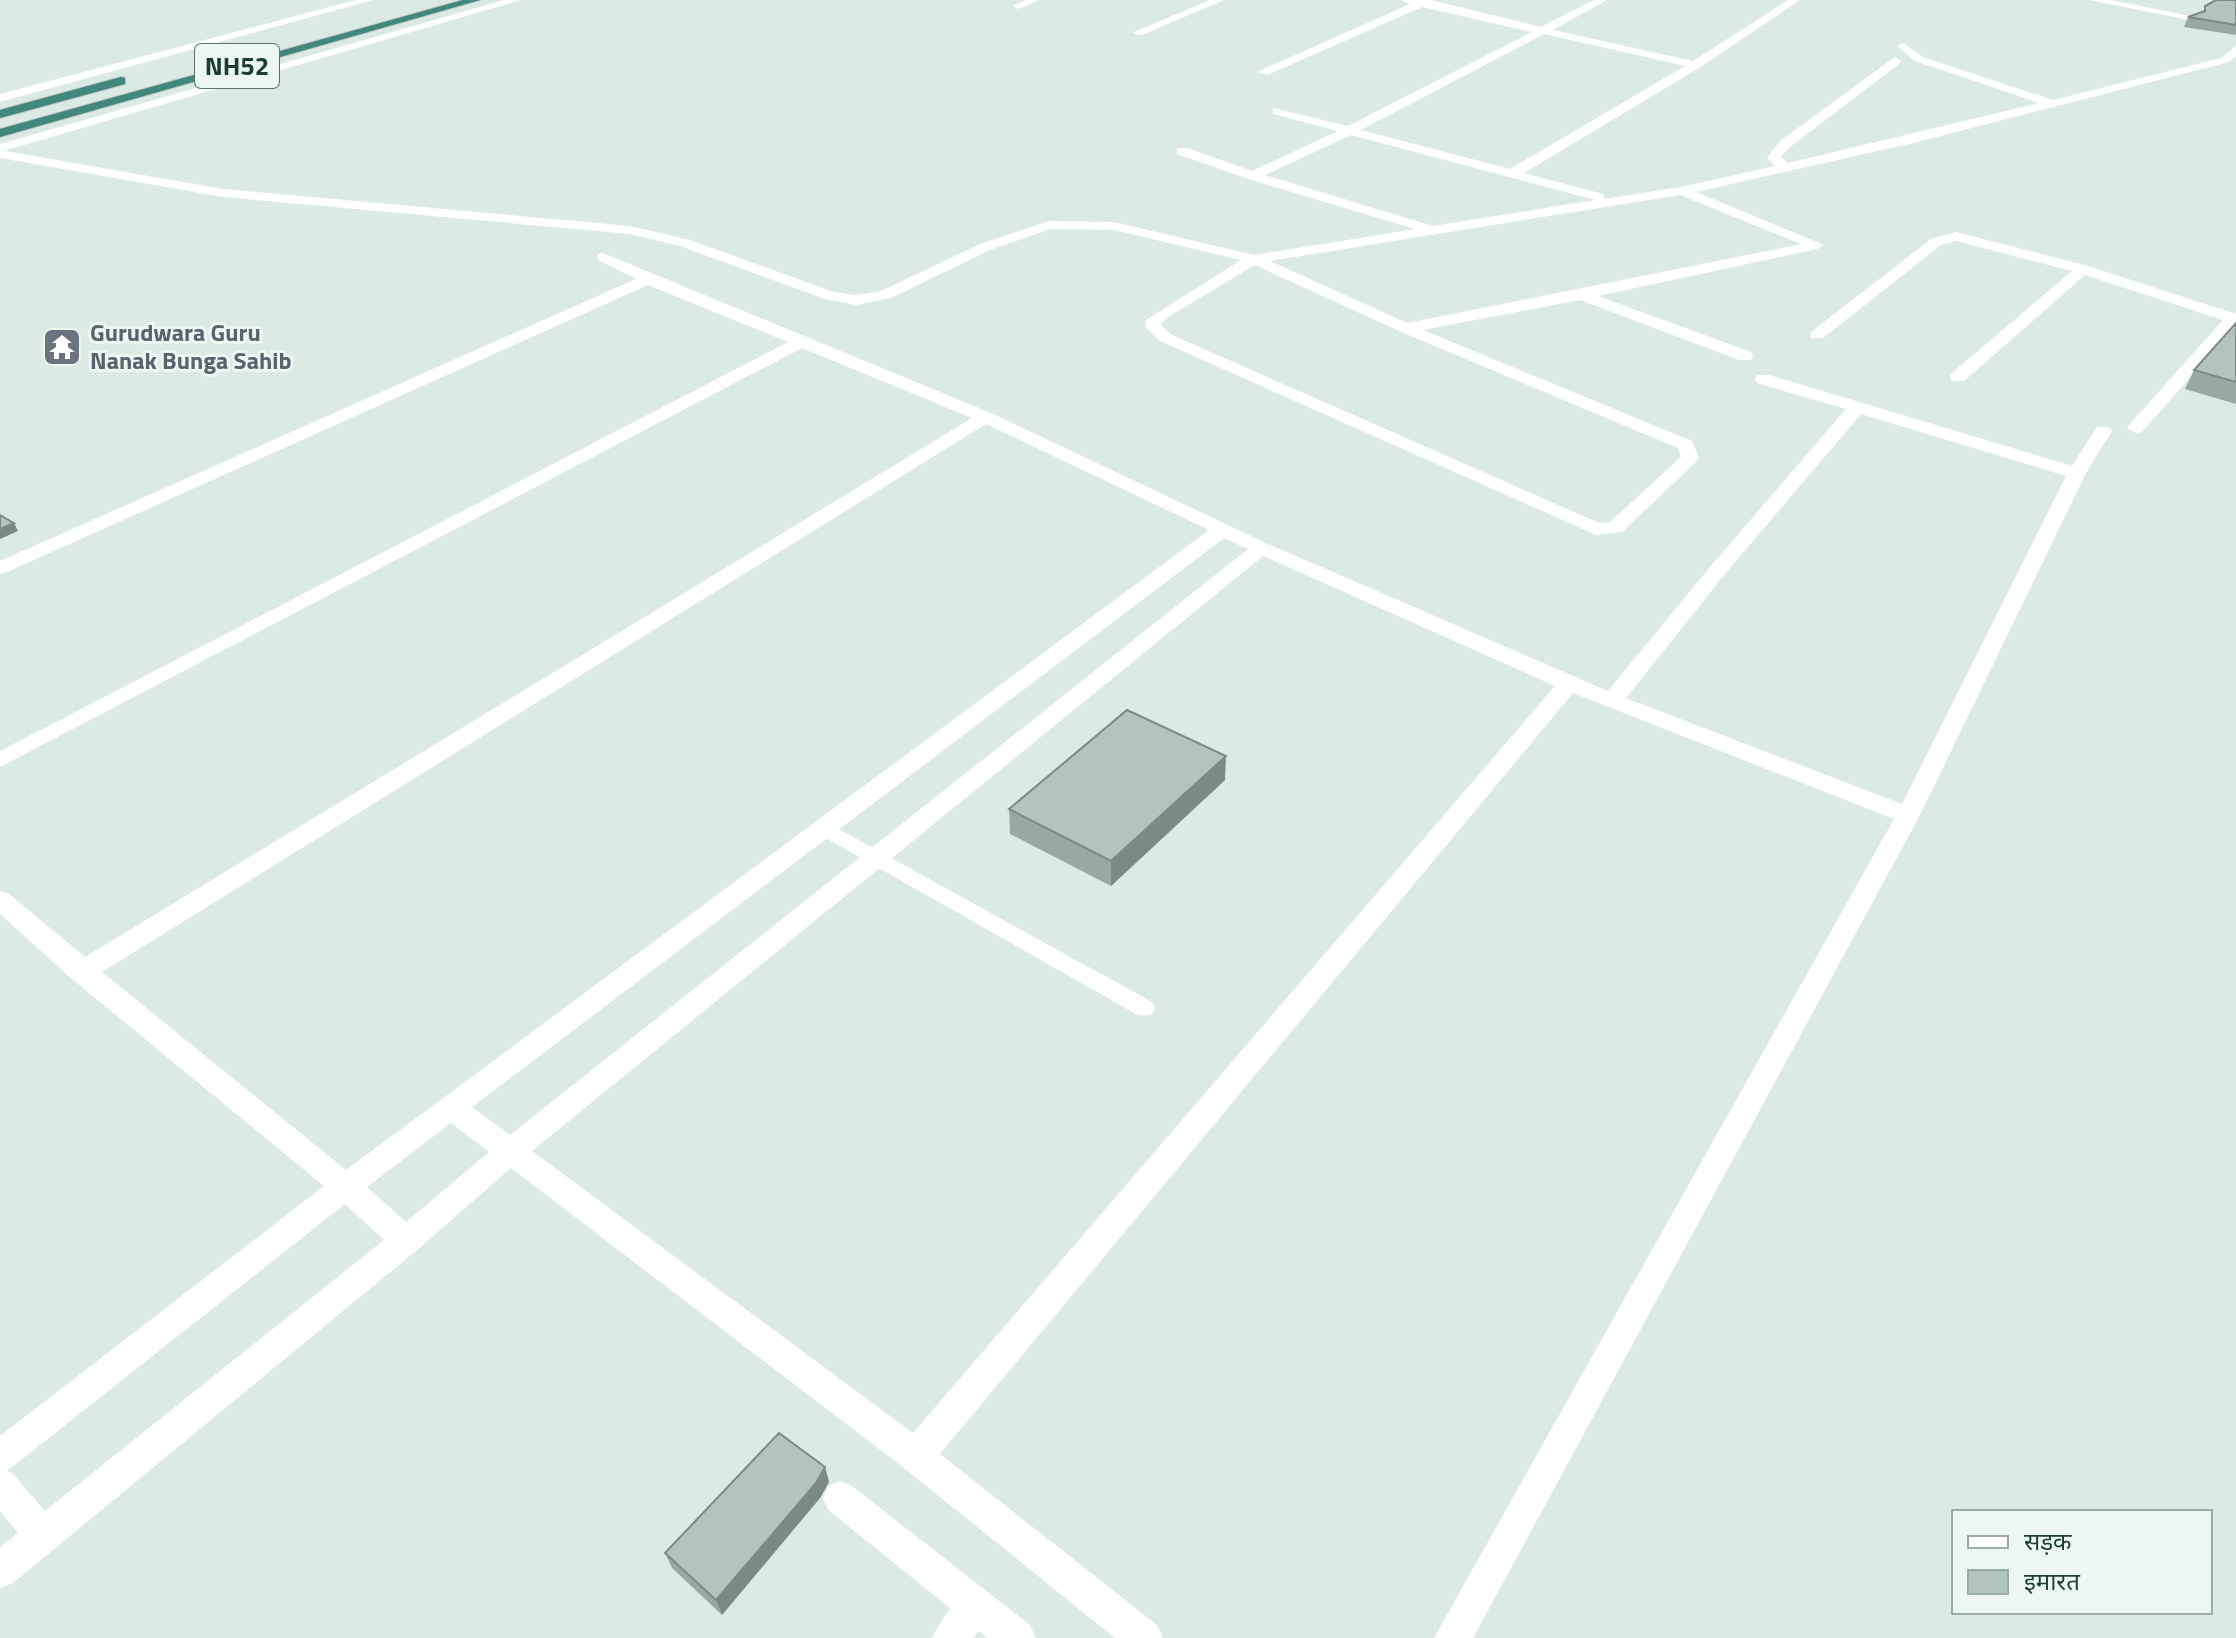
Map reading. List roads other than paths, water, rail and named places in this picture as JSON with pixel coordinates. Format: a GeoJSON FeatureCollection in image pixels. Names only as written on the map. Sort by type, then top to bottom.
{"type":"FeatureCollection","features":[{"type":"Feature","properties":{"kind":"highway","name":"NH52"},"geometry":{"type":"LineString","coordinates":[[0,133],[475,0]]}},
{"type":"Feature","properties":{"kind":"highway"},"geometry":{"type":"LineString","coordinates":[[0,114],[137,77]]}},
{"type":"Feature","properties":{"kind":"street"},"geometry":{"type":"LineString","coordinates":[[0,98],[368,0]]}},
{"type":"Feature","properties":{"kind":"street"},"geometry":{"type":"LineString","coordinates":[[0,151],[263,70],[516,0]]}},
{"type":"Feature","properties":{"kind":"street"},"geometry":{"type":"LineString","coordinates":[[1018,6],[1035,0]]}},
{"type":"Feature","properties":{"kind":"street"},"geometry":{"type":"LineString","coordinates":[[1138,33],[1219,0]]}},
{"type":"Feature","properties":{"kind":"street"},"geometry":{"type":"LineString","coordinates":[[1406,0],[1695,65]]}},
{"type":"Feature","properties":{"kind":"street"},"geometry":{"type":"LineString","coordinates":[[1253,176],[1349,131],[1602,0]]}},
{"type":"Feature","properties":{"kind":"street"},"geometry":{"type":"LineString","coordinates":[[1512,174],[1695,65],[1795,0]]}},
{"type":"Feature","properties":{"kind":"street"},"geometry":{"type":"LineString","coordinates":[[2094,0],[2126,3],[2194,18]]}},
{"type":"Feature","properties":{"kind":"street"},"geometry":{"type":"LineString","coordinates":[[1263,72],[1424,2]]}},
{"type":"Feature","properties":{"kind":"street"},"geometry":{"type":"LineString","coordinates":[[1903,46],[1919,59],[2048,102]]}},
{"type":"Feature","properties":{"kind":"street"},"geometry":{"type":"LineString","coordinates":[[0,151],[143,181],[223,193],[630,230],[685,243],[831,296],[856,300],[885,295],[985,247],[1049,225],[1114,226],[1254,259],[1405,328],[1686,445],[1690,458],[1615,528],[1596,529],[1166,338],[1152,323],[1254,259],[1608,200],[1681,191],[1913,139],[2232,57]]}},
{"type":"Feature","properties":{"kind":"street"},"geometry":{"type":"LineString","coordinates":[[1784,167],[1774,158],[1785,144],[1895,61]]}},
{"type":"Feature","properties":{"kind":"street"},"geometry":{"type":"LineString","coordinates":[[1277,111],[1608,200]]}},
{"type":"Feature","properties":{"kind":"street"},"geometry":{"type":"LineString","coordinates":[[1182,151],[1253,176],[1434,230]]}},
{"type":"Feature","properties":{"kind":"street"},"geometry":{"type":"LineString","coordinates":[[1405,328],[1581,295],[1817,245],[1681,191]]}},
{"type":"Feature","properties":{"kind":"street"},"geometry":{"type":"LineString","coordinates":[[1817,335],[1944,238],[1956,236],[2083,269],[2235,318],[2136,428]]}},
{"type":"Feature","properties":{"kind":"street"},"geometry":{"type":"LineString","coordinates":[[603,257],[648,279],[985,417],[1261,548],[1569,684],[1908,815]]}},
{"type":"Feature","properties":{"kind":"street"},"geometry":{"type":"LineString","coordinates":[[1958,377],[2083,269]]}},
{"type":"Feature","properties":{"kind":"street"},"geometry":{"type":"LineString","coordinates":[[0,568],[648,279]]}},
{"type":"Feature","properties":{"kind":"street"},"geometry":{"type":"LineString","coordinates":[[1581,295],[1745,356]]}},
{"type":"Feature","properties":{"kind":"street"},"geometry":{"type":"LineString","coordinates":[[0,760],[801,342]]}},
{"type":"Feature","properties":{"kind":"street"},"geometry":{"type":"LineString","coordinates":[[1763,379],[2077,473]]}},
{"type":"Feature","properties":{"kind":"street"},"geometry":{"type":"LineString","coordinates":[[1613,700],[1717,571],[1857,407]]}},
{"type":"Feature","properties":{"kind":"street"},"geometry":{"type":"LineString","coordinates":[[81,972],[985,417]]}},
{"type":"Feature","properties":{"kind":"street"},"geometry":{"type":"LineString","coordinates":[[1453,1638],[1908,815],[2077,473],[2103,431]]}},
{"type":"Feature","properties":{"kind":"street"},"geometry":{"type":"LineString","coordinates":[[0,1457],[346,1186],[1223,529]]}},
{"type":"Feature","properties":{"kind":"street"},"geometry":{"type":"LineString","coordinates":[[0,1570],[406,1241],[511,1151],[1261,548]]}},
{"type":"Feature","properties":{"kind":"street"},"geometry":{"type":"LineString","coordinates":[[916,1456],[1569,684]]}},
{"type":"Feature","properties":{"kind":"street"},"geometry":{"type":"LineString","coordinates":[[0,900],[81,972],[346,1186],[406,1241]]}},
{"type":"Feature","properties":{"kind":"street"},"geometry":{"type":"LineString","coordinates":[[451,1107],[916,1456],[1144,1638]]}},
{"type":"Feature","properties":{"kind":"street"},"geometry":{"type":"LineString","coordinates":[[0,1485],[43,1535]]}},
{"type":"Feature","properties":{"kind":"street"},"geometry":{"type":"LineString","coordinates":[[840,1498],[1017,1638]]}},
{"type":"Feature","properties":{"kind":"street"},"geometry":{"type":"LineString","coordinates":[[950,1638],[976,1605]]}},
{"type":"Feature","properties":{"kind":"lane"},"geometry":{"type":"LineString","coordinates":[[824,828],[1144,1008]]}},
{"type":"Feature","properties":{"kind":"place","name":"Gurudwara Guru Nanak Bunga Sahib"},"geometry":{"type":"Point","coordinates":[62,347]}}]}
